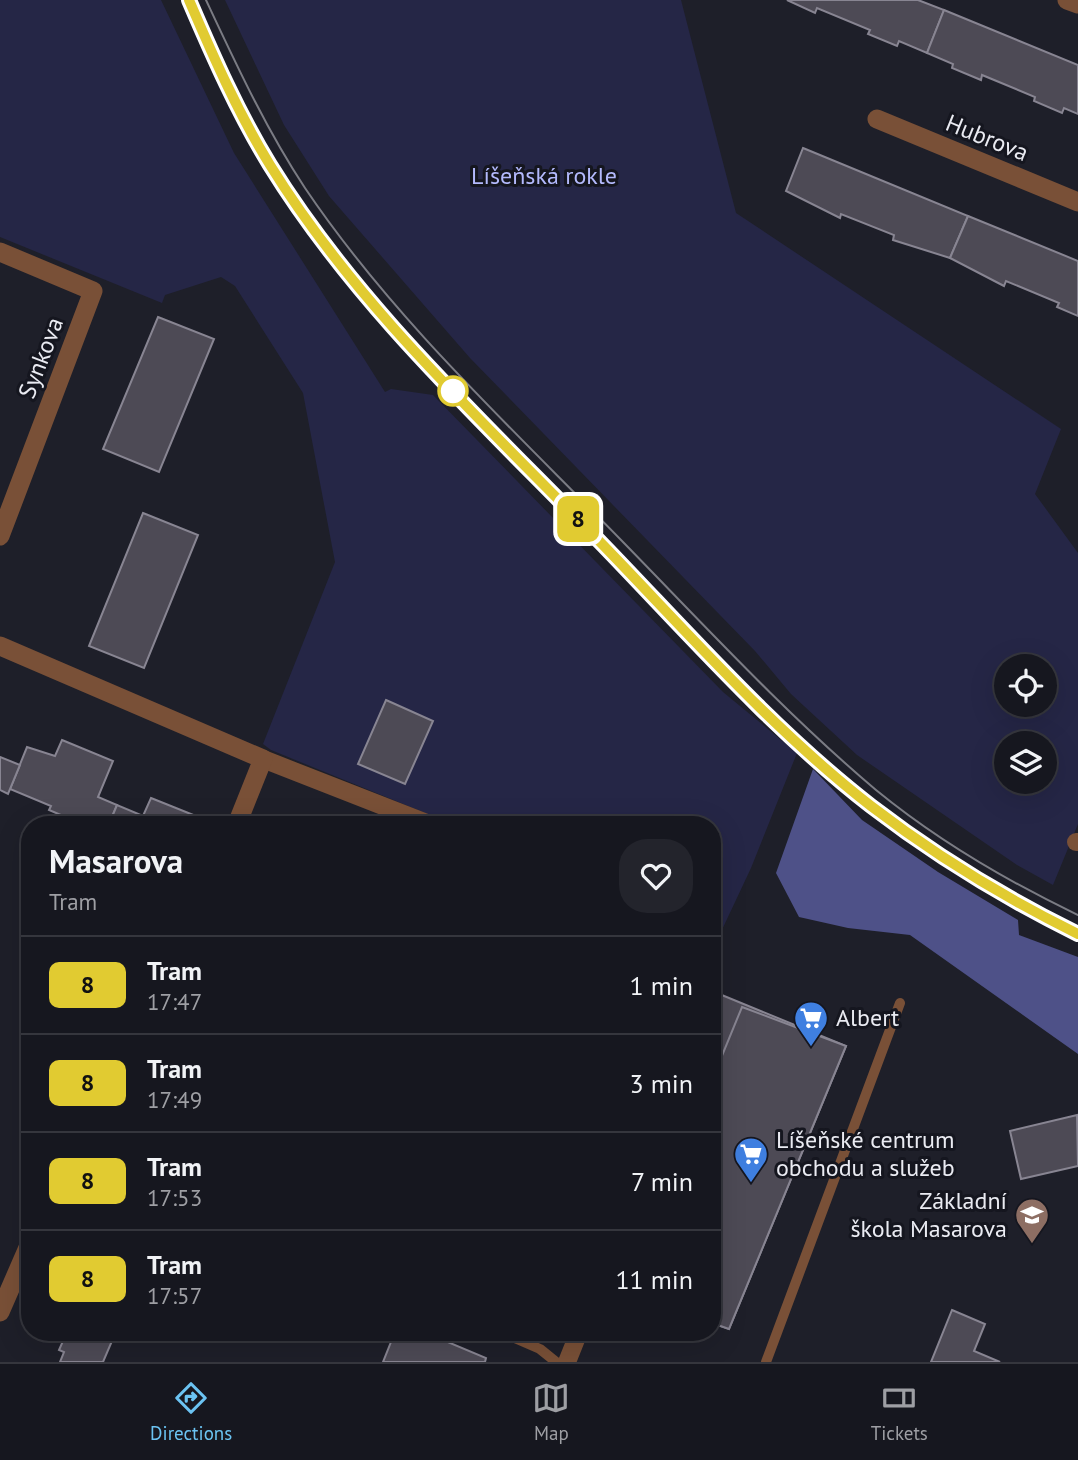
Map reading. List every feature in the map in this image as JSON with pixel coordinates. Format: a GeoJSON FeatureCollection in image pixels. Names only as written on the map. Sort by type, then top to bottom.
{"type":"FeatureCollection","features":[{"type":"Feature","properties":{"kind":"street"},"geometry":{"type":"LineString","coordinates":[[1067,0],[1078,4]]}},
{"type":"Feature","properties":{"kind":"street","name":"Hubrova"},"geometry":{"type":"LineString","coordinates":[[877,119],[1078,202]]}},
{"type":"Feature","properties":{"kind":"street","name":"Synkova"},"geometry":{"type":"LineString","coordinates":[[0,252],[93,291],[0,536]]}},
{"type":"Feature","properties":{"kind":"street"},"geometry":{"type":"LineString","coordinates":[[0,646],[263,760],[408,816]]}},
{"type":"Feature","properties":{"kind":"street"},"geometry":{"type":"LineString","coordinates":[[240,816],[263,760]]}},
{"type":"Feature","properties":{"kind":"street"},"geometry":{"type":"LineString","coordinates":[[0,1312],[21,1264]]}},
{"type":"Feature","properties":{"kind":"street"},"geometry":{"type":"LineString","coordinates":[[567,1362],[575,1341]]}},
{"type":"Feature","properties":{"kind":"lane"},"geometry":{"type":"LineString","coordinates":[[766,1362],[900,1003]]}},
{"type":"Feature","properties":{"kind":"lane"},"geometry":{"type":"LineString","coordinates":[[522,1341],[540,1349],[556,1362]]}},
{"type":"Feature","properties":{"kind":"green space"},"geometry":{"type":"Polygon","coordinates":[[[0,0],[161,0],[234,153],[385,392],[391,389],[433,395],[723,692],[797,753],[751,868],[721,932],[721,816],[432,816],[271,750],[263,744],[335,562],[303,393],[235,286],[221,277],[165,295],[162,303],[0,237],[0,0]]]}},
{"type":"Feature","properties":{"kind":"green space","name":"Líšeňská rokle"},"geometry":{"type":"Polygon","coordinates":[[[225,0],[681,0],[736,213],[1061,429],[1035,494],[1078,553],[1078,824],[1053,885],[1017,865],[857,755],[791,694],[755,651],[470,358],[329,196],[284,125],[225,0]]]}},
{"type":"Feature","properties":{"kind":"shaded area"},"geometry":{"type":"Polygon","coordinates":[[[813,769],[862,820],[938,872],[1018,920],[1019,935],[1078,957],[1078,1054],[910,935],[848,928],[799,917],[776,873],[813,769]]]}},
{"type":"Feature","properties":{"kind":"building"},"geometry":{"type":"Polygon","coordinates":[[[787,0],[918,0],[944,10],[927,53],[899,41],[897,46],[868,34],[870,30],[817,8],[815,13],[787,0]]]}},
{"type":"Feature","properties":{"kind":"building"},"geometry":{"type":"Polygon","coordinates":[[[944,10],[1078,65],[1078,114],[1064,108],[1062,113],[1034,101],[1035,97],[982,75],[981,80],[952,68],[953,64],[927,53],[944,10]]]}},
{"type":"Feature","properties":{"kind":"building"},"geometry":{"type":"Polygon","coordinates":[[[803,148],[968,216],[950,258],[893,240],[894,235],[841,214],[840,218],[786,191],[803,148]]]}},
{"type":"Feature","properties":{"kind":"building"},"geometry":{"type":"Polygon","coordinates":[[[968,216],[1078,261],[1078,316],[1057,307],[1059,303],[1006,281],[1004,286],[950,258],[968,216]]]}},
{"type":"Feature","properties":{"kind":"building"},"geometry":{"type":"Polygon","coordinates":[[[158,317],[214,339],[159,472],[103,449],[158,317]]]}},
{"type":"Feature","properties":{"kind":"building"},"geometry":{"type":"Polygon","coordinates":[[[143,513],[198,535],[144,668],[89,646],[143,513]]]}},
{"type":"Feature","properties":{"kind":"building"},"geometry":{"type":"Polygon","coordinates":[[[386,700],[433,721],[405,784],[358,764],[386,700]]]}},
{"type":"Feature","properties":{"kind":"building"},"geometry":{"type":"Polygon","coordinates":[[[62,740],[113,761],[98,797],[117,805],[112,816],[63,816],[49,810],[51,806],[10,789],[27,747],[55,756],[62,740]]]}},
{"type":"Feature","properties":{"kind":"building"},"geometry":{"type":"Polygon","coordinates":[[[0,757],[20,765],[8,794],[0,790],[0,757]]]}},
{"type":"Feature","properties":{"kind":"building"},"geometry":{"type":"Polygon","coordinates":[[[151,798],[196,816],[143,816],[151,798]]]}},
{"type":"Feature","properties":{"kind":"building"},"geometry":{"type":"Polygon","coordinates":[[[117,805],[143,816],[112,816],[117,805]]]}},
{"type":"Feature","properties":{"kind":"building","name":"Líšeňské centrum obchodu a služeb"},"geometry":{"type":"Polygon","coordinates":[[[721,995],[846,1046],[729,1329],[721,1326],[721,995]]]}},
{"type":"Feature","properties":{"kind":"building","name":"Líšeňské centrum obchodu a služeb"},"geometry":{"type":"Polygon","coordinates":[[[742,1007],[846,1046],[729,1329],[721,1326],[721,1058],[742,1007]]]}},
{"type":"Feature","properties":{"kind":"building"},"geometry":{"type":"Polygon","coordinates":[[[1077,1115],[1078,1166],[1021,1179],[1010,1131],[1077,1115]]]}},
{"type":"Feature","properties":{"kind":"building"},"geometry":{"type":"Polygon","coordinates":[[[952,1310],[985,1324],[974,1351],[1000,1362],[931,1362],[952,1310]]]}},
{"type":"Feature","properties":{"kind":"building"},"geometry":{"type":"Polygon","coordinates":[[[63,1341],[112,1341],[103,1362],[60,1362],[64,1352],[59,1350],[63,1341]]]}},
{"type":"Feature","properties":{"kind":"building"},"geometry":{"type":"Polygon","coordinates":[[[391,1341],[445,1341],[486,1358],[485,1362],[383,1362],[391,1341]]]}},
{"type":"Feature","properties":{"kind":"tram line"},"geometry":{"type":"LineString","coordinates":[[189,0],[247,125],[270,165],[342,267],[424,361],[730,678],[834,776],[896,825],[946,859],[1024,906],[1078,934]]}},
{"type":"Feature","properties":{"kind":"tram line","name":"8"},"geometry":{"type":"LineString","coordinates":[[189,0],[233,96],[268,162],[287,191],[358,288],[449,387],[778,724],[869,805],[982,883],[1078,934]]}},
{"type":"Feature","properties":{"kind":"tram line"},"geometry":{"type":"LineString","coordinates":[[206,0],[264,119],[305,188],[377,283],[456,372],[746,669],[876,790],[948,843],[999,874],[1078,915]]}},
{"type":"Feature","properties":{"kind":"place","name":"Albert"},"geometry":{"type":"Point","coordinates":[811,1048]}},
{"type":"Feature","properties":{"kind":"place","name":"Líšeňské centrum obchodu a služeb"},"geometry":{"type":"Point","coordinates":[751,1184]}},
{"type":"Feature","properties":{"kind":"place","name":"Základní škola Masarova"},"geometry":{"type":"Point","coordinates":[1032,1245]}}]}
